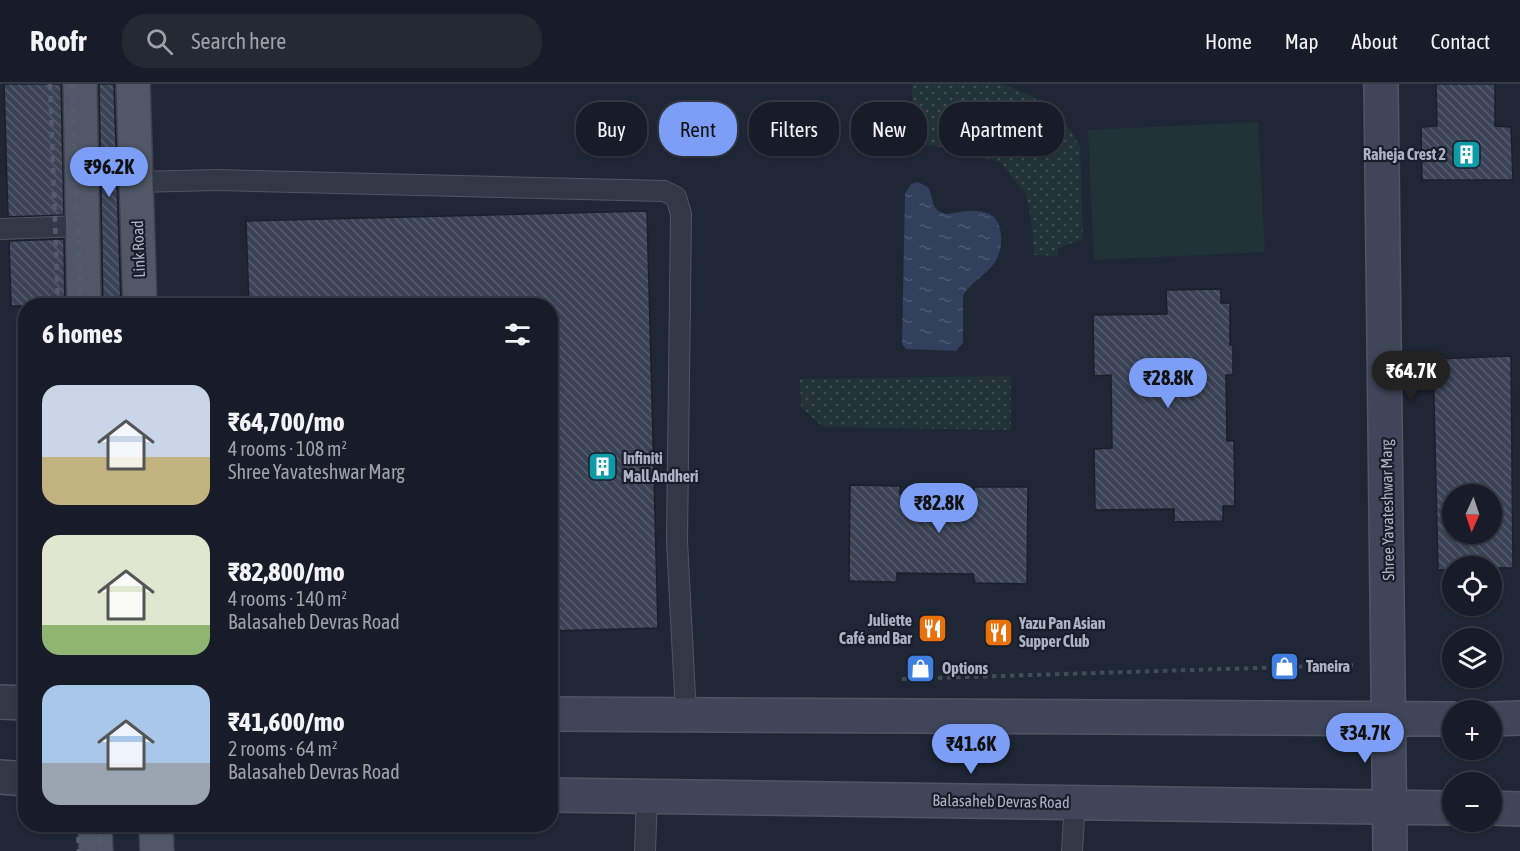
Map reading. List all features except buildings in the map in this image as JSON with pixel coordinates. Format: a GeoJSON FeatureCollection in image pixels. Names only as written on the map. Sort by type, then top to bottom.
{"type":"FeatureCollection","features":[{"type":"Feature","properties":{"kind":"main road"},"geometry":{"type":"LineString","coordinates":[[80,84],[84,298]]}},
{"type":"Feature","properties":{"kind":"main road","name":"Link Road"},"geometry":{"type":"LineString","coordinates":[[133,84],[140,298]]}},
{"type":"Feature","properties":{"kind":"main road","name":"Shree Yavateshwar Marg"},"geometry":{"type":"LineString","coordinates":[[1381,84],[1392,807],[1390,851]]}},
{"type":"Feature","properties":{"kind":"main road"},"geometry":{"type":"LineString","coordinates":[[558,714],[1442,719]]}},
{"type":"Feature","properties":{"kind":"main road"},"geometry":{"type":"LineString","coordinates":[[1502,718],[1520,718]]}},
{"type":"Feature","properties":{"kind":"main road","name":"Balasaheb Devras Road"},"geometry":{"type":"LineString","coordinates":[[558,795],[1442,808]]}},
{"type":"Feature","properties":{"kind":"main road"},"geometry":{"type":"LineString","coordinates":[[95,832],[96,851]]}},
{"type":"Feature","properties":{"kind":"main road"},"geometry":{"type":"LineString","coordinates":[[156,832],[157,851]]}},
{"type":"Feature","properties":{"kind":"street"},"geometry":{"type":"LineString","coordinates":[[0,702],[18,703]]}},
{"type":"Feature","properties":{"kind":"street"},"geometry":{"type":"LineString","coordinates":[[0,777],[18,778]]}},
{"type":"Feature","properties":{"kind":"lane"},"geometry":{"type":"LineString","coordinates":[[136,182],[217,180],[664,191],[676,198],[681,214],[677,541],[686,715]]}},
{"type":"Feature","properties":{"kind":"lane"},"geometry":{"type":"LineString","coordinates":[[0,229],[82,226]]}},
{"type":"Feature","properties":{"kind":"lane"},"geometry":{"type":"LineString","coordinates":[[645,851],[648,796]]}},
{"type":"Feature","properties":{"kind":"lane"},"geometry":{"type":"LineString","coordinates":[[1072,851],[1075,801]]}},
{"type":"Feature","properties":{"kind":"path"},"geometry":{"type":"LineString","coordinates":[[893,680],[1354,665]]}},
{"type":"Feature","properties":{"kind":"shaded area"},"geometry":{"type":"Polygon","coordinates":[[[912,84],[1002,84],[1030,95],[1040,102],[939,102],[939,147],[927,145],[927,102],[912,102],[912,84]]]}},
{"type":"Feature","properties":{"kind":"shaded area"},"geometry":{"type":"Polygon","coordinates":[[[1064,120],[1080,146],[1083,239],[1058,248],[1058,256],[1034,255],[1026,194],[1000,162],[976,156],[1064,156],[1064,120]]]}},
{"type":"Feature","properties":{"kind":"shaded area"},"geometry":{"type":"Polygon","coordinates":[[[1258,122],[1265,252],[1094,260],[1088,130],[1258,122]]]}},
{"type":"Feature","properties":{"kind":"shaded area"},"geometry":{"type":"Polygon","coordinates":[[[1011,376],[1011,430],[823,427],[801,407],[800,379],[1011,376]]]}},
{"type":"Feature","properties":{"kind":"water"},"geometry":{"type":"Polygon","coordinates":[[[917,182],[928,187],[935,206],[941,212],[946,214],[981,211],[995,218],[999,225],[1001,242],[997,259],[963,296],[963,343],[956,351],[906,349],[902,344],[905,194],[911,184],[917,182]]]}},
{"type":"Feature","properties":{"kind":"railway"},"geometry":{"type":"LineString","coordinates":[[50,84],[58,298]]}},
{"type":"Feature","properties":{"kind":"railway"},"geometry":{"type":"LineString","coordinates":[[72,84],[81,298]]}},
{"type":"Feature","properties":{"kind":"railway"},"geometry":{"type":"LineString","coordinates":[[78,832],[79,851]]}},
{"type":"Feature","properties":{"kind":"railway"},"geometry":{"type":"LineString","coordinates":[[100,832],[101,851]]}},
{"type":"Feature","properties":{"kind":"place","name":"Raheja Crest 2"},"geometry":{"type":"Point","coordinates":[1467,154]}},
{"type":"Feature","properties":{"kind":"place","name":"Infiniti Mall Andheri"},"geometry":{"type":"Point","coordinates":[602,467]}},
{"type":"Feature","properties":{"kind":"place","name":"Juliette Café and Bar"},"geometry":{"type":"Point","coordinates":[933,629]}},
{"type":"Feature","properties":{"kind":"place","name":"Yazu Pan Asian Supper Club"},"geometry":{"type":"Point","coordinates":[998,632]}},
{"type":"Feature","properties":{"kind":"place","name":"Taneira"},"geometry":{"type":"Point","coordinates":[1285,666]}},
{"type":"Feature","properties":{"kind":"place","name":"Options"},"geometry":{"type":"Point","coordinates":[921,668]}}]}
